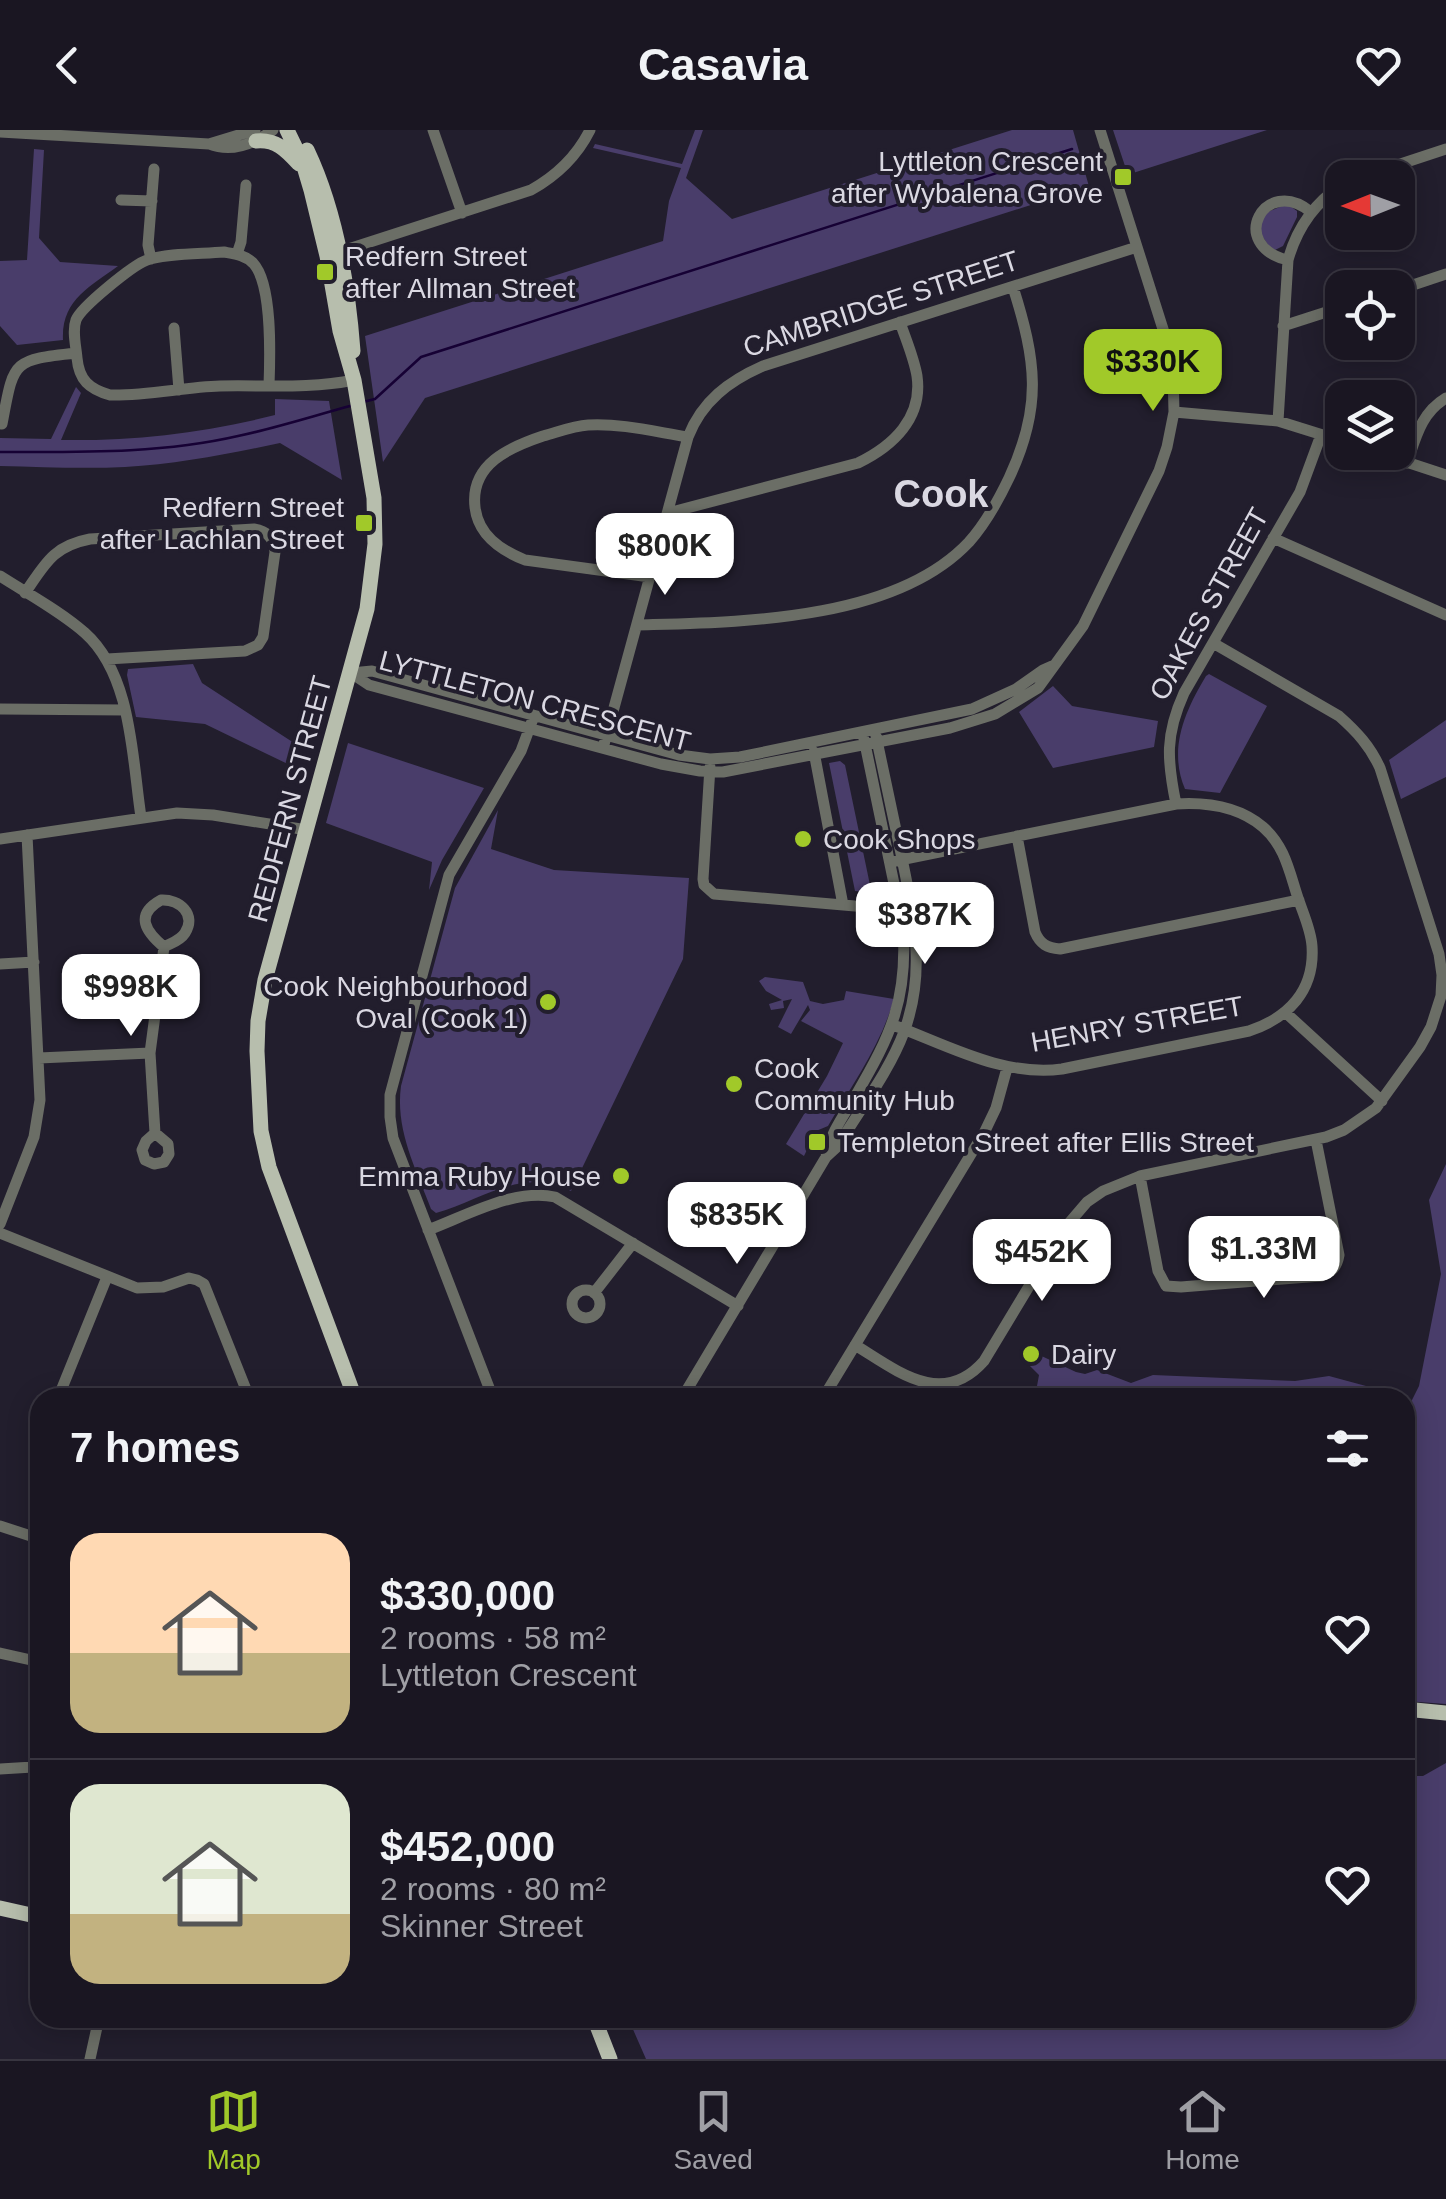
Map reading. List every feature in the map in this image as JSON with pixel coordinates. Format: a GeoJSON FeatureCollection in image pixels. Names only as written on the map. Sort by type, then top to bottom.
{"type":"FeatureCollection","features":[{"type":"Feature","properties":{"kind":"main road","name":"REDFERN STREET"},"geometry":{"type":"LineString","coordinates":[[287,130],[333,254]]}},
{"type":"Feature","properties":{"kind":"main road","name":"REDFERN STREET"},"geometry":{"type":"LineString","coordinates":[[298,130],[316,169],[333,254],[340,332],[356,387],[374,498],[375,544],[367,610],[265,980],[256,1052],[261,1131],[276,1190],[352,1388]]}},
{"type":"Feature","properties":{"kind":"main road"},"geometry":{"type":"LineString","coordinates":[[254,133],[278,143],[300,166],[312,190]]}},
{"type":"Feature","properties":{"kind":"main road"},"geometry":{"type":"LineString","coordinates":[[1415,1710],[1446,1713]]}},
{"type":"Feature","properties":{"kind":"main road"},"geometry":{"type":"LineString","coordinates":[[0,1908],[30,1915]]}},
{"type":"Feature","properties":{"kind":"main road"},"geometry":{"type":"LineString","coordinates":[[598,2028],[610,2059]]}},
{"type":"Feature","properties":{"kind":"street"},"geometry":{"type":"LineString","coordinates":[[5,131],[234,148],[254,133],[273,130]]}},
{"type":"Feature","properties":{"kind":"street"},"geometry":{"type":"LineString","coordinates":[[434,130],[462,213]]}},
{"type":"Feature","properties":{"kind":"street"},"geometry":{"type":"LineString","coordinates":[[333,254],[513,197],[539,185],[574,156],[590,130]]}},
{"type":"Feature","properties":{"kind":"street","name":"LYTTLETON CRESCENT"},"geometry":{"type":"LineString","coordinates":[[350,674],[372,671],[677,768],[710,765],[748,769],[870,738],[950,728],[994,714],[1038,688],[1082,626],[1154,482],[1168,447],[1174,412],[1169,348],[1101,133]]}},
{"type":"Feature","properties":{"kind":"street"},"geometry":{"type":"LineString","coordinates":[[1413,160],[1446,149]]}},
{"type":"Feature","properties":{"kind":"street"},"geometry":{"type":"LineString","coordinates":[[151,259],[148,245],[154,169]]}},
{"type":"Feature","properties":{"kind":"street"},"geometry":{"type":"LineString","coordinates":[[238,254],[251,203],[246,185]]}},
{"type":"Feature","properties":{"kind":"street"},"geometry":{"type":"LineString","coordinates":[[1278,421],[1288,260],[1311,212],[1325,197]]}},
{"type":"Feature","properties":{"kind":"street"},"geometry":{"type":"LineString","coordinates":[[121,200],[152,202]]}},
{"type":"Feature","properties":{"kind":"street"},"geometry":{"type":"LineString","coordinates":[[1288,260],[1268,254],[1261,246],[1256,237],[1258,216],[1264,208],[1281,200],[1295,201],[1311,212]]}},
{"type":"Feature","properties":{"kind":"street","name":"CAMBRIDGE STREET"},"geometry":{"type":"LineString","coordinates":[[604,742],[688,437],[712,398],[744,374],[763,366],[1137,247]]}},
{"type":"Feature","properties":{"kind":"street"},"geometry":{"type":"LineString","coordinates":[[269,386],[270,332],[261,277],[253,263],[238,254],[151,259],[137,265],[80,311],[74,326],[80,373],[98,392],[116,395],[218,386],[356,387]]}},
{"type":"Feature","properties":{"kind":"street"},"geometry":{"type":"LineString","coordinates":[[1415,284],[1446,274]]}},
{"type":"Feature","properties":{"kind":"street"},"geometry":{"type":"LineString","coordinates":[[637,624],[768,620],[864,600],[926,576],[967,544],[996,506],[1028,431],[1034,376],[1013,286]]}},
{"type":"Feature","properties":{"kind":"street"},"geometry":{"type":"LineString","coordinates":[[1283,326],[1325,312]]}},
{"type":"Feature","properties":{"kind":"street"},"geometry":{"type":"LineString","coordinates":[[668,513],[858,462],[883,450],[907,425],[917,394],[916,370],[900,322]]}},
{"type":"Feature","properties":{"kind":"street"},"geometry":{"type":"LineString","coordinates":[[174,328],[179,390]]}},
{"type":"Feature","properties":{"kind":"street"},"geometry":{"type":"LineString","coordinates":[[2,424],[10,386],[24,362],[76,353]]}},
{"type":"Feature","properties":{"kind":"street"},"geometry":{"type":"LineString","coordinates":[[1415,442],[1423,419],[1446,398]]}},
{"type":"Feature","properties":{"kind":"street"},"geometry":{"type":"LineString","coordinates":[[1174,412],[1278,421],[1325,435]]}},
{"type":"Feature","properties":{"kind":"street"},"geometry":{"type":"LineString","coordinates":[[650,577],[525,560],[510,554],[491,540],[476,516],[478,481],[501,453],[569,428],[604,425],[688,437]]}},
{"type":"Feature","properties":{"kind":"street","name":"OAKES STREET"},"geometry":{"type":"LineString","coordinates":[[1176,804],[1169,766],[1172,724],[1184,694],[1307,477],[1322,434]]}},
{"type":"Feature","properties":{"kind":"street"},"geometry":{"type":"LineString","coordinates":[[1415,465],[1446,475]]}},
{"type":"Feature","properties":{"kind":"street"},"geometry":{"type":"LineString","coordinates":[[26,593],[52,556],[73,542],[254,529],[269,534],[275,552],[263,637],[258,645],[245,651],[107,658]]}},
{"type":"Feature","properties":{"kind":"street"},"geometry":{"type":"LineString","coordinates":[[1274,538],[1446,615]]}},
{"type":"Feature","properties":{"kind":"street"},"geometry":{"type":"LineString","coordinates":[[0,576],[80,629],[107,658],[125,710],[142,817]]}},
{"type":"Feature","properties":{"kind":"street"},"geometry":{"type":"LineString","coordinates":[[855,1345],[918,1381],[948,1382],[970,1374],[984,1361],[1074,1215],[1103,1190],[1140,1176],[1316,1140],[1344,1130],[1382,1101],[1431,1027],[1442,975],[1436,944],[1380,768],[1361,736],[1339,716],[1213,643]]}},
{"type":"Feature","properties":{"kind":"street"},"geometry":{"type":"LineString","coordinates":[[0,709],[125,710]]}},
{"type":"Feature","properties":{"kind":"street"},"geometry":{"type":"LineString","coordinates":[[488,1388],[394,1138],[390,1096],[450,875],[521,751],[532,722]]}},
{"type":"Feature","properties":{"kind":"street"},"geometry":{"type":"LineString","coordinates":[[688,1388],[826,1157],[830,1139],[879,1055],[899,1027],[905,903],[870,738]]}},
{"type":"Feature","properties":{"kind":"street"},"geometry":{"type":"LineString","coordinates":[[814,750],[844,905]]}},
{"type":"Feature","properties":{"kind":"street"},"geometry":{"type":"LineString","coordinates":[[710,765],[703,879],[708,890],[721,896],[878,908],[905,903]]}},
{"type":"Feature","properties":{"kind":"street","name":"HENRY STREET"},"geometry":{"type":"LineString","coordinates":[[896,861],[1176,804],[1215,805],[1233,810],[1264,828],[1276,842],[1299,900],[1312,962],[1306,985],[1286,1013],[1269,1024],[1062,1070],[1007,1068],[899,1027]]}},
{"type":"Feature","properties":{"kind":"street"},"geometry":{"type":"LineString","coordinates":[[0,839],[189,813],[307,830]]}},
{"type":"Feature","properties":{"kind":"street"},"geometry":{"type":"LineString","coordinates":[[0,1224],[26,1160],[40,1100],[28,834]]}},
{"type":"Feature","properties":{"kind":"street"},"geometry":{"type":"LineString","coordinates":[[1017,836],[1036,932],[1050,948],[1299,900]]}},
{"type":"Feature","properties":{"kind":"street"},"geometry":{"type":"LineString","coordinates":[[155,1132],[150,1053],[164,947]]}},
{"type":"Feature","properties":{"kind":"street"},"geometry":{"type":"LineString","coordinates":[[0,964],[34,962]]}},
{"type":"Feature","properties":{"kind":"street"},"geometry":{"type":"LineString","coordinates":[[1286,1013],[1382,1101]]}},
{"type":"Feature","properties":{"kind":"street"},"geometry":{"type":"LineString","coordinates":[[39,1058],[150,1053]]}},
{"type":"Feature","properties":{"kind":"street"},"geometry":{"type":"LineString","coordinates":[[829,1388],[985,1130],[996,1108],[1007,1068]]}},
{"type":"Feature","properties":{"kind":"street"},"geometry":{"type":"LineString","coordinates":[[1140,1176],[1158,1271],[1166,1286],[1321,1276],[1334,1270],[1339,1255],[1316,1140]]}},
{"type":"Feature","properties":{"kind":"street"},"geometry":{"type":"LineString","coordinates":[[428,1230],[521,1195],[542,1194],[566,1202],[738,1306]]}},
{"type":"Feature","properties":{"kind":"street"},"geometry":{"type":"LineString","coordinates":[[0,1233],[137,1288],[162,1287],[188,1278],[204,1284],[245,1388]]}},
{"type":"Feature","properties":{"kind":"street"},"geometry":{"type":"LineString","coordinates":[[594,1293],[633,1243]]}},
{"type":"Feature","properties":{"kind":"street"},"geometry":{"type":"LineString","coordinates":[[62,1388],[107,1277]]}},
{"type":"Feature","properties":{"kind":"street"},"geometry":{"type":"LineString","coordinates":[[0,1526],[30,1535]]}},
{"type":"Feature","properties":{"kind":"street"},"geometry":{"type":"LineString","coordinates":[[0,1652],[30,1660]]}},
{"type":"Feature","properties":{"kind":"street"},"geometry":{"type":"LineString","coordinates":[[0,1769],[30,1769]]}},
{"type":"Feature","properties":{"kind":"street"},"geometry":{"type":"LineString","coordinates":[[90,2059],[98,2028]]}},
{"type":"Feature","properties":{"kind":"shaded area"},"geometry":{"type":"Polygon","coordinates":[[[695,130],[703,130],[686,178],[732,219],[1012,130],[1073,130],[1090,190],[1084,188],[425,398],[383,462],[365,336],[663,241],[669,201],[681,168],[593,148],[595,144],[682,164],[695,130]]]}},
{"type":"Feature","properties":{"kind":"shaded area"},"geometry":{"type":"Polygon","coordinates":[[[1113,130],[1267,130],[1133,173],[1129,178],[1113,130]]]}},
{"type":"Feature","properties":{"kind":"shaded area"},"geometry":{"type":"Polygon","coordinates":[[[34,149],[44,150],[39,238],[60,262],[118,266],[72,305],[63,340],[17,345],[0,326],[0,261],[27,260],[34,149]]]}},
{"type":"Feature","properties":{"kind":"shaded area"},"geometry":{"type":"Polygon","coordinates":[[[1287,204],[1297,211],[1297,217],[1283,246],[1275,250],[1259,231],[1265,213],[1287,204]]]}},
{"type":"Feature","properties":{"kind":"shaded area"},"geometry":{"type":"Polygon","coordinates":[[[76,387],[81,393],[61,440],[196,431],[275,415],[275,399],[329,401],[342,480],[280,443],[145,466],[0,466],[0,438],[51,439],[76,387]]]}},
{"type":"Feature","properties":{"kind":"shaded area"},"geometry":{"type":"Polygon","coordinates":[[[193,664],[202,683],[291,741],[302,737],[294,767],[205,724],[136,717],[128,669],[193,664]]]}},
{"type":"Feature","properties":{"kind":"shaded area"},"geometry":{"type":"Polygon","coordinates":[[[1209,674],[1267,706],[1220,793],[1185,789],[1178,759],[1186,717],[1209,674]]]}},
{"type":"Feature","properties":{"kind":"shaded area"},"geometry":{"type":"Polygon","coordinates":[[[1053,686],[1072,706],[1158,721],[1154,747],[1053,768],[1019,712],[1053,686]]]}},
{"type":"Feature","properties":{"kind":"shaded area"},"geometry":{"type":"Polygon","coordinates":[[[1446,720],[1446,777],[1401,799],[1389,760],[1446,720]]]}},
{"type":"Feature","properties":{"kind":"shaded area"},"geometry":{"type":"Polygon","coordinates":[[[348,743],[484,788],[429,890],[432,862],[326,823],[348,743]]]}},
{"type":"Feature","properties":{"kind":"shaded area"},"geometry":{"type":"Polygon","coordinates":[[[840,761],[845,765],[870,885],[865,892],[855,891],[829,763],[840,761]]]}},
{"type":"Feature","properties":{"kind":"shaded area"},"geometry":{"type":"Polygon","coordinates":[[[498,810],[491,849],[554,870],[689,878],[683,959],[571,1191],[553,1184],[519,1184],[436,1213],[431,1209],[404,1134],[401,1086],[455,888],[498,810]]]}},
{"type":"Feature","properties":{"kind":"shaded area"},"geometry":{"type":"Polygon","coordinates":[[[765,977],[803,982],[810,1001],[823,1004],[844,1000],[846,991],[894,999],[865,1064],[828,1126],[816,1131],[804,1156],[786,1144],[843,1043],[801,1021],[810,1010],[808,1005],[791,1034],[778,1027],[792,999],[783,1001],[784,1008],[771,1010],[769,1004],[782,1000],[766,991],[759,981],[765,977]]]}},
{"type":"Feature","properties":{"kind":"shaded area"},"geometry":{"type":"Polygon","coordinates":[[[1446,1164],[1446,1704],[1415,1702],[1415,1394],[1441,1274],[1429,1200],[1446,1164]]]}},
{"type":"Feature","properties":{"kind":"shaded area"},"geometry":{"type":"Polygon","coordinates":[[[1035,1353],[1076,1372],[1097,1370],[1131,1383],[1153,1375],[1295,1381],[1329,1376],[1369,1388],[1037,1388],[1039,1375],[1030,1366],[1035,1353]]]}},
{"type":"Feature","properties":{"kind":"shaded area"},"geometry":{"type":"Polygon","coordinates":[[[1446,1763],[1446,2059],[646,2059],[632,2028],[1415,2028],[1415,1776],[1423,1776],[1446,1763]]]}},
{"type":"Feature","properties":{"kind":"waterway"},"geometry":{"type":"LineString","coordinates":[[363,402],[375,399],[421,357],[1072,149]]}},
{"type":"Feature","properties":{"kind":"waterway"},"geometry":{"type":"LineString","coordinates":[[0,452],[179,446],[252,433],[350,406]]}},
{"type":"Feature","properties":{"kind":"place","name":"Lyttleton Crescent after Wybalena Grove"},"geometry":{"type":"Point","coordinates":[1123,177]}},
{"type":"Feature","properties":{"kind":"place","name":"Redfern Street after Allman Street"},"geometry":{"type":"Point","coordinates":[325,272]}},
{"type":"Feature","properties":{"kind":"place","name":"Redfern Street after Lachlan Street"},"geometry":{"type":"Point","coordinates":[364,523]}},
{"type":"Feature","properties":{"kind":"place","name":"Cook Shops"},"geometry":{"type":"Point","coordinates":[803,839]}},
{"type":"Feature","properties":{"kind":"place","name":"Cook Neighbourhood Oval (Cook 1)"},"geometry":{"type":"Point","coordinates":[548,1002]}},
{"type":"Feature","properties":{"kind":"place","name":"Cook Community Hub"},"geometry":{"type":"Point","coordinates":[734,1084]}},
{"type":"Feature","properties":{"kind":"place","name":"Templeton Street after Ellis Street"},"geometry":{"type":"Point","coordinates":[817,1142]}},
{"type":"Feature","properties":{"kind":"place","name":"Emma Ruby House"},"geometry":{"type":"Point","coordinates":[621,1176]}},
{"type":"Feature","properties":{"kind":"place","name":"Dairy"},"geometry":{"type":"Point","coordinates":[1031,1354]}},
{"type":"Feature","properties":{"kind":"district","name":"Cook"},"geometry":{"type":"Point","coordinates":[941,494]}}]}
